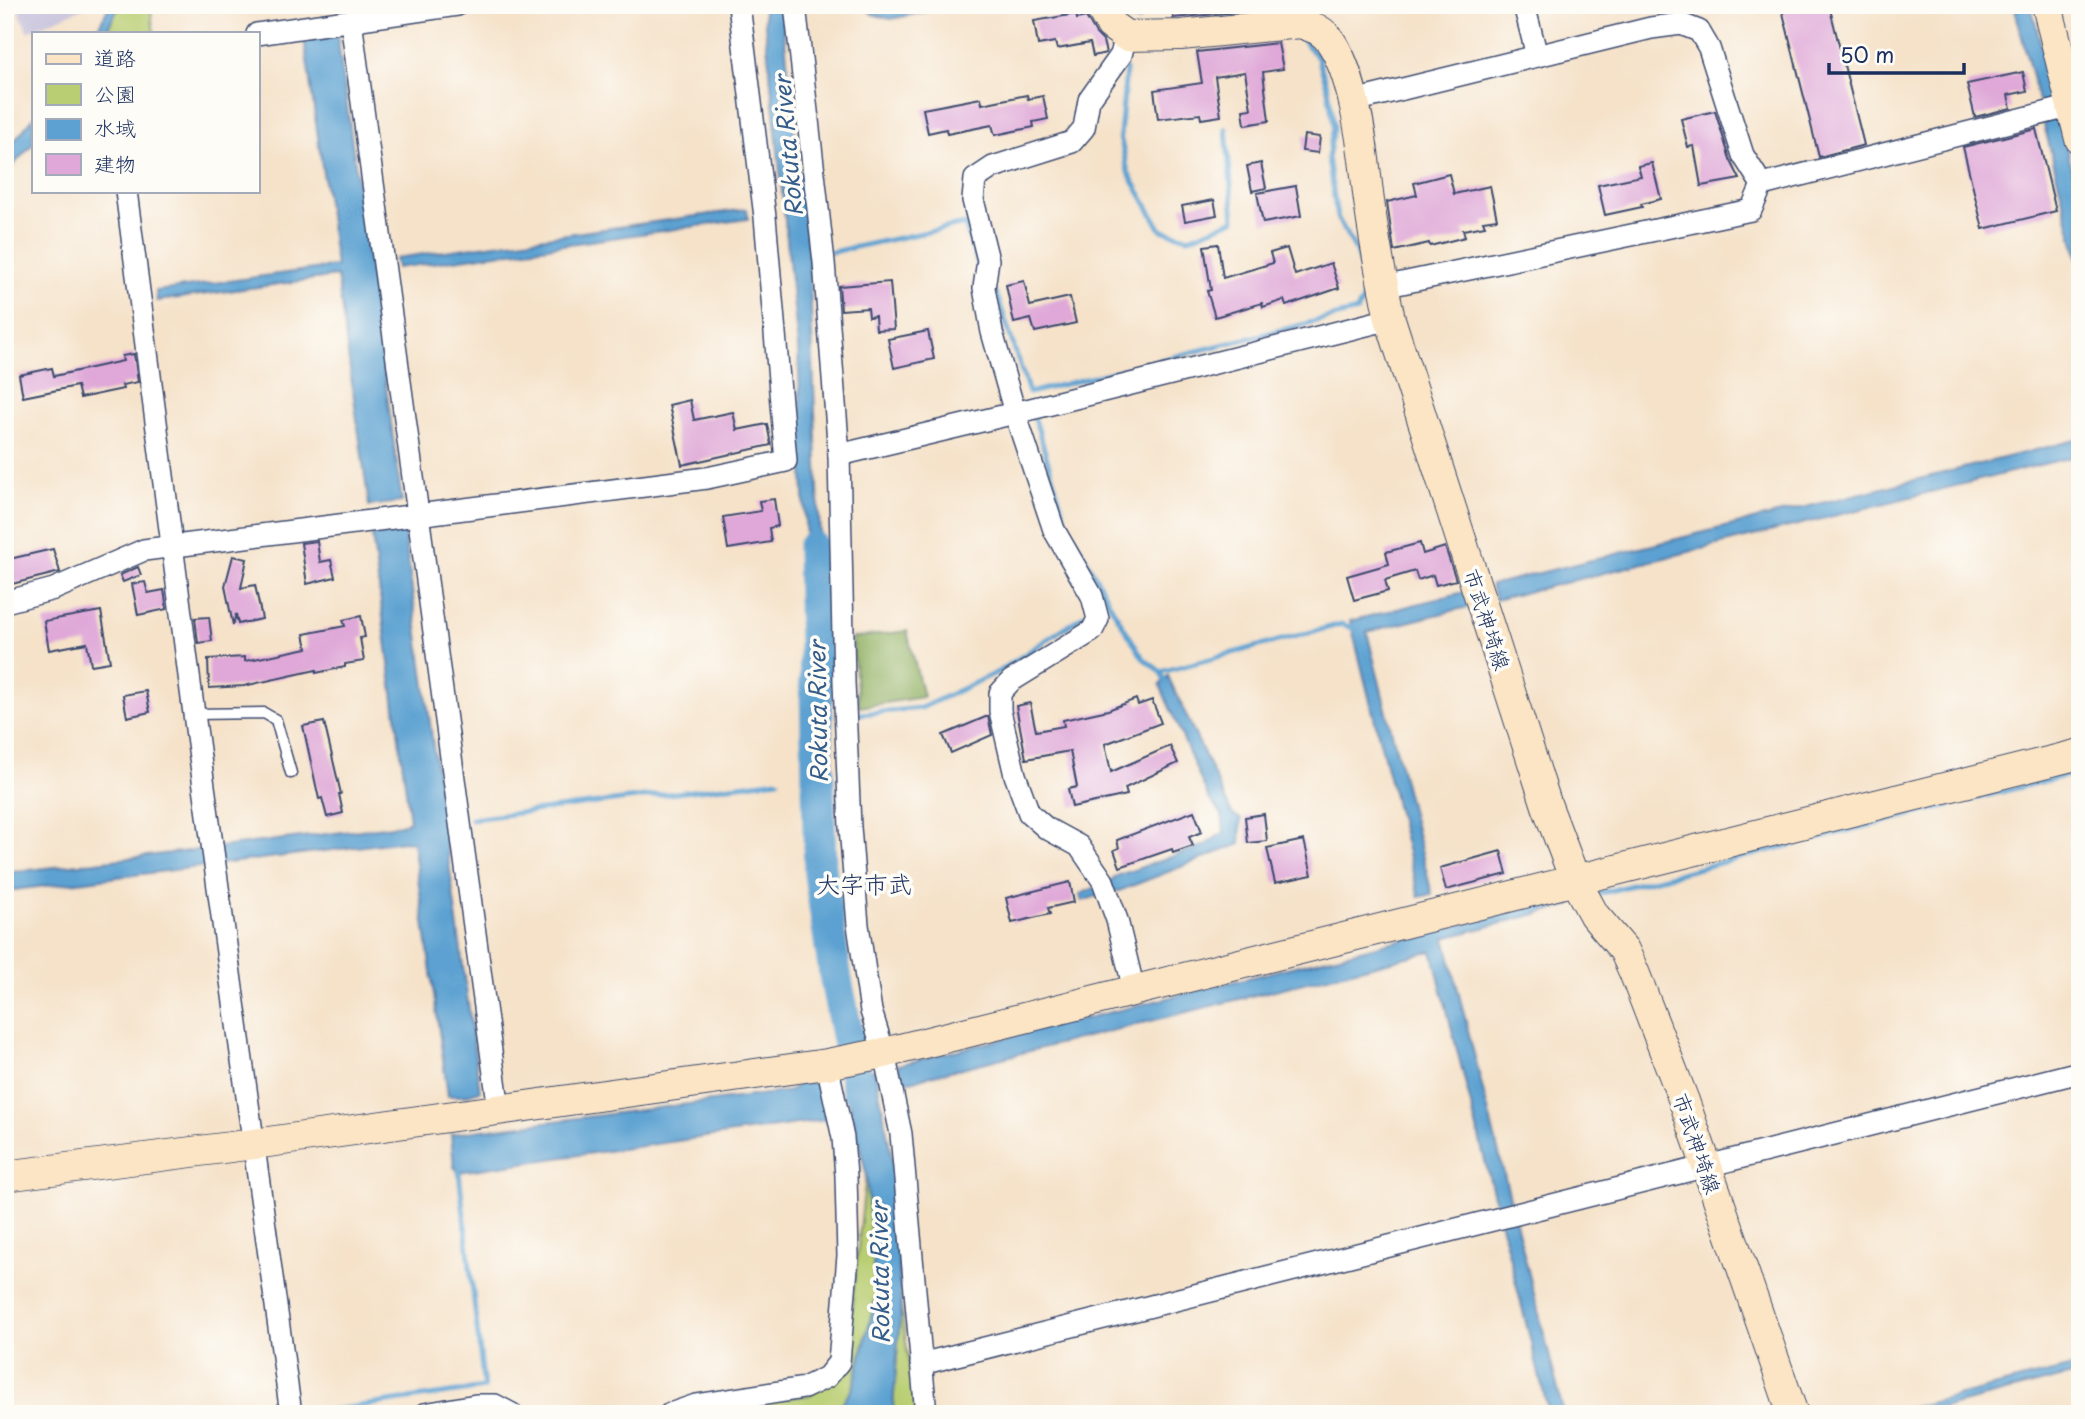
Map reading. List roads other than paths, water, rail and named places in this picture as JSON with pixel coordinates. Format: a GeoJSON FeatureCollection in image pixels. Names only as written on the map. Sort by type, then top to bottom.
{"type":"FeatureCollection","features":[{"type":"Feature","properties":{"kind":"street"},"geometry":{"type":"LineString","coordinates":[[259,34],[457,5]]}},
{"type":"Feature","properties":{"kind":"street"},"geometry":{"type":"LineString","coordinates":[[5,602],[54,589],[144,550],[707,478],[786,461],[765,217],[739,5]]}},
{"type":"Feature","properties":{"kind":"street"},"geometry":{"type":"LineString","coordinates":[[796,5],[824,262],[839,455],[844,682],[858,925],[871,1011],[884,1053],[901,1134],[926,1414]]}},
{"type":"Feature","properties":{"kind":"street"},"geometry":{"type":"LineString","coordinates":[[1100,5],[1111,25],[1126,36],[1121,55],[1089,100],[1084,128],[1072,142],[993,166],[975,179],[973,200],[988,260],[984,288],[992,332],[1015,413],[1054,530],[1092,596],[1098,620],[1092,631],[1011,681],[1000,693],[1000,711],[1015,775],[1030,813],[1046,828],[1079,846],[1106,888],[1134,990]]}},
{"type":"Feature","properties":{"kind":"street"},"geometry":{"type":"LineString","coordinates":[[1524,5],[1537,56]]}},
{"type":"Feature","properties":{"kind":"street"},"geometry":{"type":"LineString","coordinates":[[2046,5],[2080,139]]}},
{"type":"Feature","properties":{"kind":"street"},"geometry":{"type":"LineString","coordinates":[[351,21],[499,1110]]}},
{"type":"Feature","properties":{"kind":"street","name":"市武神埼線"},"geometry":{"type":"LineString","coordinates":[[1126,36],[1181,35],[1300,23],[1318,28],[1331,41],[1353,101],[1364,151],[1390,319],[1547,806],[1576,880],[1594,915],[1624,950],[1634,972],[1684,1101],[1793,1414]]}},
{"type":"Feature","properties":{"kind":"street"},"geometry":{"type":"LineString","coordinates":[[1353,101],[1651,28],[1681,24],[1699,31],[1709,48],[1743,155],[1762,185]]}},
{"type":"Feature","properties":{"kind":"street"},"geometry":{"type":"LineString","coordinates":[[1762,185],[2072,106]]}},
{"type":"Feature","properties":{"kind":"street"},"geometry":{"type":"LineString","coordinates":[[1383,287],[1751,210],[1762,185]]}},
{"type":"Feature","properties":{"kind":"street"},"geometry":{"type":"LineString","coordinates":[[126,192],[194,714],[291,1414]]}},
{"type":"Feature","properties":{"kind":"street"},"geometry":{"type":"LineString","coordinates":[[839,455],[1390,319]]}},
{"type":"Feature","properties":{"kind":"street"},"geometry":{"type":"LineString","coordinates":[[5,1176],[499,1110],[827,1064],[884,1053],[2080,754]]}},
{"type":"Feature","properties":{"kind":"street"},"geometry":{"type":"LineString","coordinates":[[670,1414],[696,1405],[804,1388],[827,1377],[839,1362],[848,1256],[846,1176],[844,1138],[827,1064]]}},
{"type":"Feature","properties":{"kind":"street"},"geometry":{"type":"LineString","coordinates":[[921,1364],[2080,1073]]}},
{"type":"Feature","properties":{"kind":"street"},"geometry":{"type":"LineString","coordinates":[[424,1414],[448,1412],[476,1405],[495,1405],[512,1414]]}},
{"type":"Feature","properties":{"kind":"lane"},"geometry":{"type":"LineString","coordinates":[[194,714],[264,713],[276,720],[291,773]]}},
{"type":"Feature","properties":{"kind":"water"},"geometry":{"type":"Polygon","coordinates":[[[110,5],[120,5],[106,32],[96,32],[110,5]]]}},
{"type":"Feature","properties":{"kind":"water"},"geometry":{"type":"Polygon","coordinates":[[[763,5],[781,5],[809,257],[822,590],[808,595],[798,348],[763,5]]]}},
{"type":"Feature","properties":{"kind":"water"},"geometry":{"type":"Polygon","coordinates":[[[864,5],[896,8],[908,5],[958,5],[891,19],[872,14],[864,5]]]}},
{"type":"Feature","properties":{"kind":"water"},"geometry":{"type":"Polygon","coordinates":[[[1115,5],[1146,5],[1140,21],[1124,18],[1115,5]]]}},
{"type":"Feature","properties":{"kind":"water"},"geometry":{"type":"Polygon","coordinates":[[[2014,5],[2031,5],[2080,201],[2080,268],[2014,5]]]}},
{"type":"Feature","properties":{"kind":"water"},"geometry":{"type":"Polygon","coordinates":[[[337,34],[402,502],[369,506],[337,276],[157,301],[156,291],[336,266],[304,38],[337,34]]]}},
{"type":"Feature","properties":{"kind":"water"},"geometry":{"type":"Polygon","coordinates":[[[32,119],[32,145],[5,174],[5,152],[32,119]]]}},
{"type":"Feature","properties":{"kind":"water"},"geometry":{"type":"Polygon","coordinates":[[[747,209],[748,219],[397,268],[395,258],[747,209]]]}},
{"type":"Feature","properties":{"kind":"water"},"geometry":{"type":"Polygon","coordinates":[[[2080,439],[2080,455],[1495,600],[1491,585],[2080,439]]]}},
{"type":"Feature","properties":{"kind":"water"},"geometry":{"type":"Polygon","coordinates":[[[404,531],[480,1091],[464,1096],[448,1096],[413,842],[221,864],[219,847],[401,825],[410,821],[372,535],[404,531]]]}},
{"type":"Feature","properties":{"kind":"water"},"geometry":{"type":"Polygon","coordinates":[[[1468,591],[1472,606],[1367,632],[1432,894],[1419,897],[1350,621],[1468,591]]]}},
{"type":"Feature","properties":{"kind":"water"},"geometry":{"type":"Polygon","coordinates":[[[1168,676],[1232,814],[1241,819],[1240,844],[1119,891],[1082,901],[1080,894],[1111,881],[1116,876],[1205,845],[1224,832],[1222,814],[1209,799],[1160,685],[1168,676]]]}},
{"type":"Feature","properties":{"kind":"water"},"geometry":{"type":"Polygon","coordinates":[[[204,849],[207,866],[5,891],[5,873],[204,849]]]}},
{"type":"Feature","properties":{"kind":"water"},"geometry":{"type":"Polygon","coordinates":[[[1569,898],[1571,905],[1445,938],[1564,1414],[1549,1414],[1432,951],[902,1083],[898,1065],[1569,898]]]}},
{"type":"Feature","properties":{"kind":"water"},"geometry":{"type":"Polygon","coordinates":[[[875,1070],[892,1158],[901,1305],[893,1407],[895,1414],[738,1414],[840,1406],[853,1388],[876,1297],[866,1173],[843,1076],[875,1070]]]}},
{"type":"Feature","properties":{"kind":"water"},"geometry":{"type":"Polygon","coordinates":[[[799,1083],[815,1083],[825,1102],[825,1120],[459,1172],[454,1167],[451,1134],[790,1091],[799,1083]]]}},
{"type":"Feature","properties":{"kind":"water"},"geometry":{"type":"Polygon","coordinates":[[[2080,1365],[2080,1373],[1919,1414],[1886,1414],[2080,1365]]]}},
{"type":"Feature","properties":{"kind":"waterway"},"geometry":{"type":"LineString","coordinates":[[996,292],[1029,393],[1357,311],[1363,300],[1361,269],[1356,251],[1337,217],[1328,158],[1334,126],[1328,89],[1318,58],[1300,36]]}},
{"type":"Feature","properties":{"kind":"waterway"},"geometry":{"type":"LineString","coordinates":[[1126,70],[1120,136],[1128,172],[1161,230],[1189,238],[1234,220],[1226,129]]}},
{"type":"Feature","properties":{"kind":"waterway"},"geometry":{"type":"LineString","coordinates":[[832,252],[965,224],[977,263]]}},
{"type":"Feature","properties":{"kind":"waterway"},"geometry":{"type":"LineString","coordinates":[[1035,419],[1066,522],[1112,608],[1143,658],[1161,672],[1167,686]]}},
{"type":"Feature","properties":{"kind":"waterway","name":"Rokuta River"},"geometry":{"type":"LineString","coordinates":[[813,548],[820,874],[836,980],[858,1089]]}},
{"type":"Feature","properties":{"kind":"waterway"},"geometry":{"type":"LineString","coordinates":[[860,714],[921,708],[998,672],[1087,613]]}},
{"type":"Feature","properties":{"kind":"waterway"},"geometry":{"type":"LineString","coordinates":[[1161,672],[1342,624],[1357,630]]}},
{"type":"Feature","properties":{"kind":"waterway"},"geometry":{"type":"LineString","coordinates":[[1597,894],[2080,772]]}},
{"type":"Feature","properties":{"kind":"waterway"},"geometry":{"type":"LineString","coordinates":[[471,819],[778,780]]}},
{"type":"Feature","properties":{"kind":"waterway"},"geometry":{"type":"LineString","coordinates":[[306,1414],[484,1388],[459,1172]]}},
{"type":"Feature","properties":{"kind":"district","name":"大字市武"},"geometry":{"type":"Point","coordinates":[864,883]}}]}
